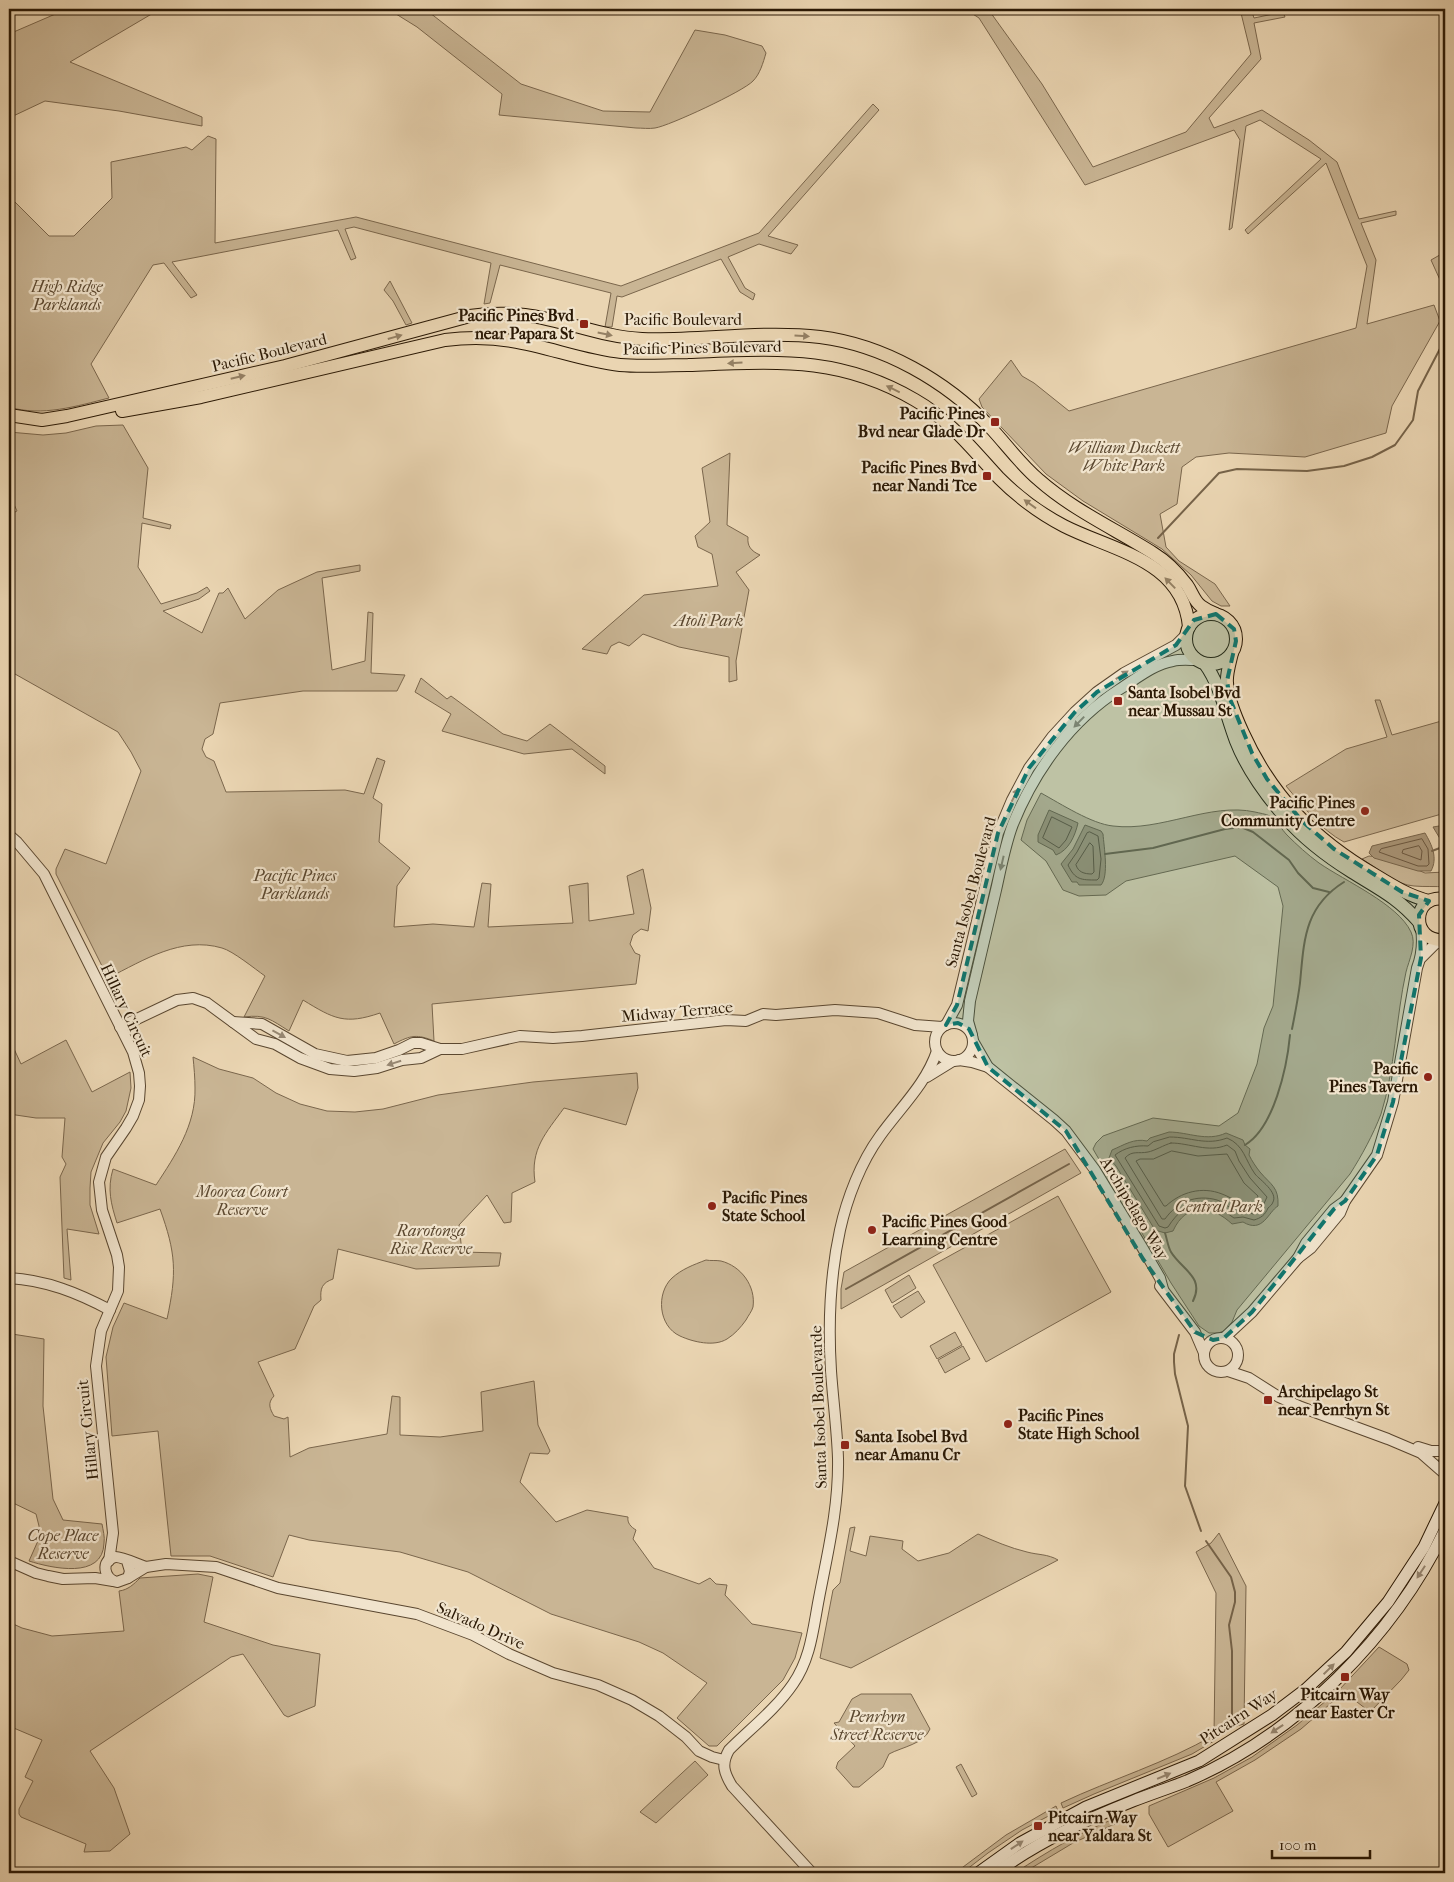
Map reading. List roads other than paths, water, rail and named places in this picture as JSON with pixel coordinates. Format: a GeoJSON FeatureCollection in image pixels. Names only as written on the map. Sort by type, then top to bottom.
{"type":"FeatureCollection","features":[{"type":"Feature","properties":{"kind":"main road","name":"Pacific Boulevard"},"geometry":{"type":"LineString","coordinates":[[9,415],[42,420],[67,416],[285,366],[470,316],[493,313],[526,315],[614,336],[704,338],[756,335],[822,338],[854,344],[880,353],[930,378],[952,392],[990,426],[1039,481],[1064,499],[1158,556],[1178,574],[1202,607],[1216,614]]}},
{"type":"Feature","properties":{"kind":"main road","name":"Pacific Pines Boulevard"},"geometry":{"type":"LineString","coordinates":[[9,423],[31,426],[66,423],[220,393],[445,340],[471,337],[513,341],[596,362],[620,365],[666,366],[780,362],[828,367],[874,380],[915,400],[939,416],[962,436],[1016,494],[1064,526],[1140,559],[1159,572],[1175,587],[1183,600],[1188,615],[1187,631]]}},
{"type":"Feature","properties":{"kind":"main road"},"geometry":{"type":"LineString","coordinates":[[1429,901],[1415,898],[1402,892],[1342,855],[1308,827],[1288,806],[1267,779],[1252,753],[1230,699],[1227,681],[1236,641],[1234,629],[1226,619],[1216,614],[1200,616],[1187,631],[1187,648],[1214,676],[1236,742],[1263,790],[1303,836],[1329,856],[1390,894],[1405,906],[1431,938],[1445,940]]}},
{"type":"Feature","properties":{"kind":"main road"},"geometry":{"type":"LineString","coordinates":[[1200,662],[1220,663],[1232,653]]}},
{"type":"Feature","properties":{"kind":"main road"},"geometry":{"type":"LineString","coordinates":[[1420,925],[1421,910],[1429,901],[1436,898],[1445,899]]}},
{"type":"Feature","properties":{"kind":"main road"},"geometry":{"type":"LineString","coordinates":[[1445,1461],[1445,1473]]}},
{"type":"Feature","properties":{"kind":"main road","name":"Pitcairn Way"},"geometry":{"type":"LineString","coordinates":[[978,1873],[1028,1838],[1086,1806],[1199,1761],[1272,1715],[1305,1690],[1346,1652],[1388,1602],[1424,1547],[1445,1503]]}},
{"type":"Feature","properties":{"kind":"main road","name":"Pitcairn Way"},"geometry":{"type":"LineString","coordinates":[[996,1873],[1027,1852],[1080,1822],[1188,1781],[1246,1750],[1289,1721],[1324,1693],[1376,1636],[1422,1572],[1445,1530]]}},
{"type":"Feature","properties":{"kind":"street","name":"Santa Isobel Boulevard"},"geometry":{"type":"LineString","coordinates":[[944,1026],[957,1005],[998,833],[1012,800],[1029,768],[1052,737],[1097,692],[1124,673],[1176,645],[1187,631]]}},
{"type":"Feature","properties":{"kind":"street","name":"Santa Isobel Boulevard"},"geometry":{"type":"LineString","coordinates":[[973,1038],[968,1021],[970,1000],[1004,855],[1013,825],[1034,781],[1063,739],[1110,695],[1162,664],[1174,660],[1200,662]]}},
{"type":"Feature","properties":{"kind":"street","name":"Hillary Circuit"},"geometry":{"type":"LineString","coordinates":[[9,835],[44,874],[137,1062],[140,1086],[139,1100],[133,1116],[106,1157],[99,1182],[102,1210],[117,1255],[119,1268],[118,1291],[101,1331],[96,1366],[113,1533],[117,1546],[126,1560]]}},
{"type":"Feature","properties":{"kind":"street"},"geometry":{"type":"LineString","coordinates":[[1224,1338],[1252,1312],[1298,1258],[1306,1243],[1334,1209],[1346,1201],[1377,1155],[1391,1111],[1417,968],[1421,958],[1423,939],[1420,925]]}},
{"type":"Feature","properties":{"kind":"street"},"geometry":{"type":"LineString","coordinates":[[1421,958],[1436,944],[1445,940]]}},
{"type":"Feature","properties":{"kind":"street","name":"Midway Terrace"},"geometry":{"type":"LineString","coordinates":[[120,1027],[164,1005],[184,998],[193,998],[207,1003],[256,1039],[275,1044],[300,1058],[330,1069],[354,1071],[377,1068],[402,1060],[421,1058],[440,1049]]}},
{"type":"Feature","properties":{"kind":"street","name":"Midway Terrace"},"geometry":{"type":"LineString","coordinates":[[233,1022],[262,1024],[315,1054],[347,1061],[376,1058],[412,1043],[421,1043],[440,1049],[470,1048],[520,1036],[553,1038],[582,1036],[726,1020],[746,1021],[763,1014],[776,1016],[835,1010],[878,1013],[915,1025],[944,1026]]}},
{"type":"Feature","properties":{"kind":"street"},"geometry":{"type":"LineString","coordinates":[[958,1023],[969,1029],[973,1038],[970,1053],[956,1061],[946,1059],[936,1048],[938,1032],[944,1026],[958,1023]]}},
{"type":"Feature","properties":{"kind":"street","name":"Midway Terrace"},"geometry":{"type":"LineString","coordinates":[[915,1025],[936,1048]]}},
{"type":"Feature","properties":{"kind":"street","name":"Archipelago Way"},"geometry":{"type":"LineString","coordinates":[[973,1038],[988,1067]]}},
{"type":"Feature","properties":{"kind":"street","name":"Santa Isobel Boulevarde"},"geometry":{"type":"LineString","coordinates":[[724,1760],[729,1750],[785,1694],[803,1668],[809,1652],[829,1556],[837,1485],[837,1434],[831,1372],[829,1316],[834,1260],[839,1235],[844,1214],[859,1174],[879,1138],[926,1077],[936,1048]]}},
{"type":"Feature","properties":{"kind":"street","name":"Archipelago Way"},"geometry":{"type":"LineString","coordinates":[[956,1061],[972,1062],[988,1067],[1054,1120],[1076,1146],[1156,1282],[1195,1332],[1204,1354]]}},
{"type":"Feature","properties":{"kind":"street","name":"Santa Isobel Boulevarde"},"geometry":{"type":"LineString","coordinates":[[926,1077],[956,1061]]}},
{"type":"Feature","properties":{"kind":"street"},"geometry":{"type":"LineString","coordinates":[[9,1278],[57,1286],[110,1310]]}},
{"type":"Feature","properties":{"kind":"street"},"geometry":{"type":"LineString","coordinates":[[1249,1378],[1238,1358],[1237,1347],[1240,1333],[1252,1312]]}},
{"type":"Feature","properties":{"kind":"street","name":"Archipelago Way"},"geometry":{"type":"LineString","coordinates":[[1195,1332],[1213,1340]]}},
{"type":"Feature","properties":{"kind":"street"},"geometry":{"type":"LineString","coordinates":[[1237,1347],[1229,1339],[1213,1340],[1208,1343],[1204,1354],[1207,1364],[1216,1371],[1228,1371],[1249,1378],[1279,1397],[1301,1407],[1430,1451],[1445,1451]]}},
{"type":"Feature","properties":{"kind":"street"},"geometry":{"type":"LineString","coordinates":[[1228,1371],[1238,1358]]}},
{"type":"Feature","properties":{"kind":"street"},"geometry":{"type":"LineString","coordinates":[[1388,1438],[1421,1453],[1445,1473]]}},
{"type":"Feature","properties":{"kind":"street","name":"Hillary Circuit"},"geometry":{"type":"LineString","coordinates":[[107,1562],[113,1533]]}},
{"type":"Feature","properties":{"kind":"street","name":"Salvado Drive"},"geometry":{"type":"LineString","coordinates":[[81,1578],[95,1572],[116,1557],[146,1568]]}},
{"type":"Feature","properties":{"kind":"street"},"geometry":{"type":"LineString","coordinates":[[126,1560],[130,1571],[128,1578]]}},
{"type":"Feature","properties":{"kind":"street","name":"Salvado Drive"},"geometry":{"type":"LineString","coordinates":[[9,1561],[36,1573],[48,1576],[63,1579],[81,1578],[113,1582],[121,1582],[146,1568],[166,1564],[216,1567],[278,1588],[417,1614],[445,1624],[553,1673],[598,1685],[632,1700],[660,1716],[699,1750],[712,1757],[724,1760]]}},
{"type":"Feature","properties":{"kind":"street"},"geometry":{"type":"LineString","coordinates":[[107,1562],[105,1572],[113,1582]]}},
{"type":"Feature","properties":{"kind":"street"},"geometry":{"type":"LineString","coordinates":[[724,1760],[725,1775],[732,1786],[812,1873]]}},
{"type":"Feature","properties":{"kind":"water"},"geometry":{"type":"Polygon","coordinates":[[[1049,810],[1078,823],[1071,842],[1061,853],[1056,855],[1053,850],[1038,842],[1038,835],[1049,810]]]}},
{"type":"Feature","properties":{"kind":"water"},"geometry":{"type":"Polygon","coordinates":[[[1085,825],[1101,831],[1103,834],[1105,875],[1101,885],[1079,885],[1077,882],[1072,882],[1061,864],[1073,849],[1085,825]]]}},
{"type":"Feature","properties":{"kind":"water"},"geometry":{"type":"Polygon","coordinates":[[[1445,825],[1445,859],[1442,842],[1433,827],[1445,825]]]}},
{"type":"Feature","properties":{"kind":"water"},"geometry":{"type":"Polygon","coordinates":[[[1425,833],[1434,856],[1431,871],[1418,871],[1374,858],[1369,853],[1372,846],[1425,833]]]}},
{"type":"Feature","properties":{"kind":"water"},"geometry":{"type":"Polygon","coordinates":[[[1169,1132],[1205,1137],[1219,1136],[1226,1133],[1243,1140],[1250,1149],[1249,1155],[1254,1164],[1276,1190],[1278,1206],[1264,1221],[1256,1225],[1243,1222],[1232,1224],[1216,1213],[1200,1210],[1192,1211],[1185,1215],[1173,1231],[1165,1233],[1155,1230],[1116,1166],[1109,1158],[1112,1150],[1125,1144],[1138,1140],[1147,1141],[1150,1138],[1169,1132]]]}},
{"type":"Feature","properties":{"kind":"waterway"},"geometry":{"type":"LineString","coordinates":[[1158,538],[1219,473],[1237,469],[1307,471],[1344,466],[1372,457],[1395,445],[1413,420],[1418,391],[1445,339]]}},
{"type":"Feature","properties":{"kind":"waterway"},"geometry":{"type":"LineString","coordinates":[[1105,854],[1153,848],[1225,829],[1241,827],[1253,832],[1289,860],[1298,873],[1313,888],[1329,892]]}},
{"type":"Feature","properties":{"kind":"waterway"},"geometry":{"type":"LineString","coordinates":[[1432,851],[1445,846]]}},
{"type":"Feature","properties":{"kind":"waterway"},"geometry":{"type":"LineString","coordinates":[[1292,1029],[1305,939],[1309,926],[1321,902],[1344,882]]}},
{"type":"Feature","properties":{"kind":"waterway"},"geometry":{"type":"LineString","coordinates":[[1245,1145],[1255,1137],[1271,1111],[1282,1079],[1290,1035]]}},
{"type":"Feature","properties":{"kind":"waterway"},"geometry":{"type":"LineString","coordinates":[[846,1289],[1069,1164]]}},
{"type":"Feature","properties":{"kind":"waterway"},"geometry":{"type":"LineString","coordinates":[[1165,1233],[1171,1252],[1194,1280],[1196,1293],[1193,1301]]}},
{"type":"Feature","properties":{"kind":"waterway"},"geometry":{"type":"LineString","coordinates":[[1179,1335],[1174,1362],[1175,1374],[1188,1426],[1185,1486],[1201,1531]]}},
{"type":"Feature","properties":{"kind":"waterway"},"geometry":{"type":"LineString","coordinates":[[1206,1541],[1231,1577],[1235,1592],[1235,1602],[1229,1625],[1232,1651],[1232,1718]]}},
{"type":"Feature","properties":{"kind":"place","name":"Pacific Pines Bvd near Papara St"},"geometry":{"type":"Point","coordinates":[584,324]}},
{"type":"Feature","properties":{"kind":"place","name":"Pacific Pines Bvd near Glade Dr"},"geometry":{"type":"Point","coordinates":[995,422]}},
{"type":"Feature","properties":{"kind":"place","name":"Pacific Pines Bvd near Nandi Tce"},"geometry":{"type":"Point","coordinates":[987,476]}},
{"type":"Feature","properties":{"kind":"place","name":"Santa Isobel Bvd near Mussau St"},"geometry":{"type":"Point","coordinates":[1118,701]}},
{"type":"Feature","properties":{"kind":"place","name":"Pacific Pines Community Centre"},"geometry":{"type":"Point","coordinates":[1365,811]}},
{"type":"Feature","properties":{"kind":"place","name":"Pacific Pines Tavern"},"geometry":{"type":"Point","coordinates":[1428,1077]}},
{"type":"Feature","properties":{"kind":"place","name":"Pacific Pines State School"},"geometry":{"type":"Point","coordinates":[712,1206]}},
{"type":"Feature","properties":{"kind":"place","name":"Pacific Pines Good Learning Centre"},"geometry":{"type":"Point","coordinates":[872,1230]}},
{"type":"Feature","properties":{"kind":"place","name":"Archipelago St near Penrhyn St"},"geometry":{"type":"Point","coordinates":[1268,1400]}},
{"type":"Feature","properties":{"kind":"place","name":"Pacific Pines State High School"},"geometry":{"type":"Point","coordinates":[1008,1424]}},
{"type":"Feature","properties":{"kind":"place","name":"Santa Isobel Bvd near Amanu Cr"},"geometry":{"type":"Point","coordinates":[845,1445]}},
{"type":"Feature","properties":{"kind":"place","name":"Pitcairn Way near Easter Cr"},"geometry":{"type":"Point","coordinates":[1345,1677]}},
{"type":"Feature","properties":{"kind":"place","name":"Pitcairn Way near Yaldara St"},"geometry":{"type":"Point","coordinates":[1038,1826]}},
{"type":"Feature","properties":{"kind":"park label","name":"High Ridge Parklands"},"geometry":{"type":"Point","coordinates":[67,295]}},
{"type":"Feature","properties":{"kind":"park label","name":"William Duckett White Park"},"geometry":{"type":"Point","coordinates":[1124,456]}},
{"type":"Feature","properties":{"kind":"park label","name":"Atoli Park"},"geometry":{"type":"Point","coordinates":[709,620]}},
{"type":"Feature","properties":{"kind":"park label","name":"Pacific Pines Parklands"},"geometry":{"type":"Point","coordinates":[295,884]}},
{"type":"Feature","properties":{"kind":"park label","name":"Moorea Court Reserve"},"geometry":{"type":"Point","coordinates":[242,1200]}},
{"type":"Feature","properties":{"kind":"park label","name":"Central Park"},"geometry":{"type":"Point","coordinates":[1219,1206]}},
{"type":"Feature","properties":{"kind":"park label","name":"Rarotonga Rise Reserve"},"geometry":{"type":"Point","coordinates":[431,1239]}},
{"type":"Feature","properties":{"kind":"park label","name":"Cope Place Reserve"},"geometry":{"type":"Point","coordinates":[63,1544]}},
{"type":"Feature","properties":{"kind":"park label","name":"Penrhyn Street Reserve"},"geometry":{"type":"Point","coordinates":[877,1725]}}]}
